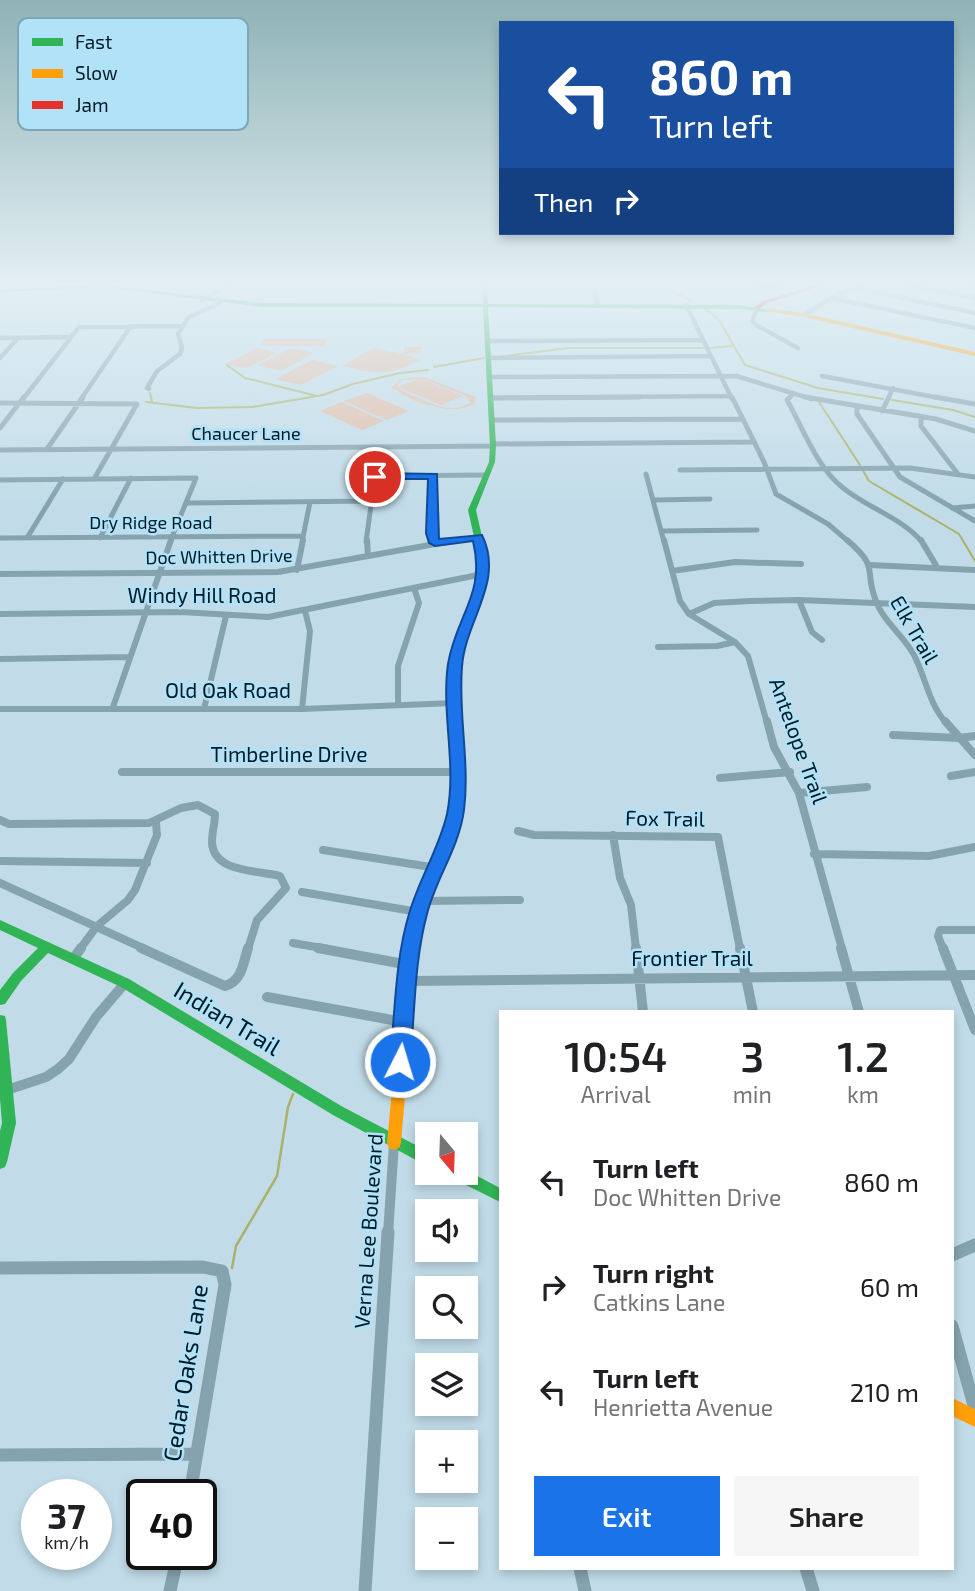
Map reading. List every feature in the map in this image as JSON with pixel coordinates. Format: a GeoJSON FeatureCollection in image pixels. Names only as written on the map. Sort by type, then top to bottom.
{"type":"FeatureCollection","features":[{"type":"Feature","properties":{"kind":"street"},"geometry":{"type":"LineString","coordinates":[[0,428],[55,357]]}},
{"type":"Feature","properties":{"kind":"street"},"geometry":{"type":"LineString","coordinates":[[47,449],[110,357]]}},
{"type":"Feature","properties":{"kind":"street"},"geometry":{"type":"LineString","coordinates":[[149,389],[147,388],[157,371],[176,357]]}},
{"type":"Feature","properties":{"kind":"street"},"geometry":{"type":"LineString","coordinates":[[490,358],[574,357]]}},
{"type":"Feature","properties":{"kind":"street"},"geometry":{"type":"LineString","coordinates":[[713,357],[776,494],[842,535],[864,555],[870,565],[975,570]]}},
{"type":"Feature","properties":{"kind":"street","name":"Verna Lee Boulevard"},"geometry":{"type":"LineString","coordinates":[[365,1591],[403,1022],[418,912],[451,831],[457,772],[456,653],[482,588],[483,559],[472,510],[492,462],[490,358]]}},
{"type":"Feature","properties":{"kind":"street"},"geometry":{"type":"LineString","coordinates":[[822,376],[975,404]]}},
{"type":"Feature","properties":{"kind":"street"},"geometry":{"type":"LineString","coordinates":[[490,377],[745,378],[793,394],[921,417],[975,431]]}},
{"type":"Feature","properties":{"kind":"street"},"geometry":{"type":"LineString","coordinates":[[932,395],[936,385]]}},
{"type":"Feature","properties":{"kind":"street"},"geometry":{"type":"LineString","coordinates":[[881,411],[892,388]]}},
{"type":"Feature","properties":{"kind":"street"},"geometry":{"type":"LineString","coordinates":[[793,394],[787,400],[836,483],[923,539],[932,551],[937,567]]}},
{"type":"Feature","properties":{"kind":"street"},"geometry":{"type":"LineString","coordinates":[[491,398],[731,396]]}},
{"type":"Feature","properties":{"kind":"street"},"geometry":{"type":"LineString","coordinates":[[0,403],[137,404],[94,479]]}},
{"type":"Feature","properties":{"kind":"street"},"geometry":{"type":"LineString","coordinates":[[857,406],[857,414],[892,468],[907,483],[975,521]]}},
{"type":"Feature","properties":{"kind":"street"},"geometry":{"type":"LineString","coordinates":[[921,417],[920,426],[958,474]]}},
{"type":"Feature","properties":{"kind":"street"},"geometry":{"type":"LineString","coordinates":[[492,420],[742,419]]}},
{"type":"Feature","properties":{"kind":"street","name":"Chaucer Lane"},"geometry":{"type":"LineString","coordinates":[[0,450],[752,442]]}},
{"type":"Feature","properties":{"kind":"street"},"geometry":{"type":"LineString","coordinates":[[680,470],[892,468],[975,477]]}},
{"type":"Feature","properties":{"kind":"street"},"geometry":{"type":"LineString","coordinates":[[646,474],[680,601],[689,614],[709,604],[723,602],[799,600],[975,607]]}},
{"type":"Feature","properties":{"kind":"street"},"geometry":{"type":"LineString","coordinates":[[368,556],[366,545],[375,477],[486,475]]}},
{"type":"Feature","properties":{"kind":"street"},"geometry":{"type":"LineString","coordinates":[[433,476],[432,533],[435,543]]}},
{"type":"Feature","properties":{"kind":"street"},"geometry":{"type":"LineString","coordinates":[[100,538],[131,478]]}},
{"type":"Feature","properties":{"kind":"street"},"geometry":{"type":"LineString","coordinates":[[0,480],[197,478],[158,573],[113,707]]}},
{"type":"Feature","properties":{"kind":"street"},"geometry":{"type":"LineString","coordinates":[[27,538],[63,479]]}},
{"type":"Feature","properties":{"kind":"street"},"geometry":{"type":"LineString","coordinates":[[653,500],[710,499]]}},
{"type":"Feature","properties":{"kind":"street"},"geometry":{"type":"LineString","coordinates":[[186,503],[372,501]]}},
{"type":"Feature","properties":{"kind":"street"},"geometry":{"type":"LineString","coordinates":[[297,570],[310,502]]}},
{"type":"Feature","properties":{"kind":"street"},"geometry":{"type":"LineString","coordinates":[[952,508],[975,506]]}},
{"type":"Feature","properties":{"kind":"street"},"geometry":{"type":"LineString","coordinates":[[661,531],[757,530]]}},
{"type":"Feature","properties":{"kind":"street","name":"Dry Ridge Road"},"geometry":{"type":"LineString","coordinates":[[0,538],[303,536]]}},
{"type":"Feature","properties":{"kind":"street","name":"Doc Whitten Drive"},"geometry":{"type":"LineString","coordinates":[[0,574],[297,570],[478,537]]}},
{"type":"Feature","properties":{"kind":"street"},"geometry":{"type":"LineString","coordinates":[[672,570],[735,562],[801,564]]}},
{"type":"Feature","properties":{"kind":"street","name":"Elk Trail"},"geometry":{"type":"LineString","coordinates":[[870,565],[876,602],[914,655],[934,709],[975,755]]}},
{"type":"Feature","properties":{"kind":"street","name":"Windy Hill Road"},"geometry":{"type":"LineString","coordinates":[[0,614],[180,612],[226,617],[268,617],[483,574]]}},
{"type":"Feature","properties":{"kind":"street"},"geometry":{"type":"LineString","coordinates":[[398,704],[398,666],[418,603],[414,588]]}},
{"type":"Feature","properties":{"kind":"street"},"geometry":{"type":"LineString","coordinates":[[799,600],[812,632],[822,640]]}},
{"type":"Feature","properties":{"kind":"street"},"geometry":{"type":"LineString","coordinates":[[302,709],[310,631],[305,611]]}},
{"type":"Feature","properties":{"kind":"street","name":"Antelope Trail"},"geometry":{"type":"LineString","coordinates":[[689,614],[735,642],[748,656],[774,747],[790,772],[799,793],[858,1010]]}},
{"type":"Feature","properties":{"kind":"street"},"geometry":{"type":"LineString","coordinates":[[204,709],[226,617]]}},
{"type":"Feature","properties":{"kind":"street"},"geometry":{"type":"LineString","coordinates":[[658,647],[717,646],[735,642]]}},
{"type":"Feature","properties":{"kind":"street"},"geometry":{"type":"LineString","coordinates":[[0,659],[130,657]]}},
{"type":"Feature","properties":{"kind":"street","name":"Old Oak Road"},"geometry":{"type":"LineString","coordinates":[[0,709],[302,709],[456,703]]}},
{"type":"Feature","properties":{"kind":"street"},"geometry":{"type":"LineString","coordinates":[[893,735],[959,738],[975,736]]}},
{"type":"Feature","properties":{"kind":"street"},"geometry":{"type":"LineString","coordinates":[[720,778],[743,777],[766,771],[790,772]]}},
{"type":"Feature","properties":{"kind":"street","name":"Timberline Drive"},"geometry":{"type":"LineString","coordinates":[[122,772],[457,772]]}},
{"type":"Feature","properties":{"kind":"street"},"geometry":{"type":"LineString","coordinates":[[951,776],[975,772]]}},
{"type":"Feature","properties":{"kind":"street"},"geometry":{"type":"LineString","coordinates":[[799,793],[867,787]]}},
{"type":"Feature","properties":{"kind":"street"},"geometry":{"type":"LineString","coordinates":[[0,883],[225,985],[231,985],[239,977],[257,920],[286,888],[280,876],[237,869],[217,856],[212,843],[215,814],[204,807],[178,808],[156,822],[76,825],[1,822]]}},
{"type":"Feature","properties":{"kind":"street"},"geometry":{"type":"LineString","coordinates":[[73,959],[97,926],[128,901],[147,863],[157,835],[156,822]]}},
{"type":"Feature","properties":{"kind":"street","name":"Fox Trail"},"geometry":{"type":"LineString","coordinates":[[518,831],[534,835],[718,837],[753,1010]]}},
{"type":"Feature","properties":{"kind":"street"},"geometry":{"type":"LineString","coordinates":[[613,835],[620,878],[631,905],[643,1010]]}},
{"type":"Feature","properties":{"kind":"street"},"geometry":{"type":"LineString","coordinates":[[814,854],[929,856],[975,847]]}},
{"type":"Feature","properties":{"kind":"street"},"geometry":{"type":"LineString","coordinates":[[323,850],[437,868]]}},
{"type":"Feature","properties":{"kind":"street"},"geometry":{"type":"LineString","coordinates":[[0,861],[147,863]]}},
{"type":"Feature","properties":{"kind":"street"},"geometry":{"type":"LineString","coordinates":[[302,892],[418,912]]}},
{"type":"Feature","properties":{"kind":"street"},"geometry":{"type":"LineString","coordinates":[[423,901],[520,900]]}},
{"type":"Feature","properties":{"kind":"street","name":"Indian Trail"},"geometry":{"type":"LineString","coordinates":[[0,925],[125,984],[415,1153]]}},
{"type":"Feature","properties":{"kind":"street"},"geometry":{"type":"LineString","coordinates":[[975,930],[940,930],[938,936],[975,1030]]}},
{"type":"Feature","properties":{"kind":"street"},"geometry":{"type":"LineString","coordinates":[[293,943],[410,965]]}},
{"type":"Feature","properties":{"kind":"street"},"geometry":{"type":"LineString","coordinates":[[0,1000],[17,977],[47,946]]}},
{"type":"Feature","properties":{"kind":"street","name":"Frontier Trail"},"geometry":{"type":"LineString","coordinates":[[409,981],[639,976],[975,975]]}},
{"type":"Feature","properties":{"kind":"street"},"geometry":{"type":"LineString","coordinates":[[7,1090],[46,1077],[58,1069],[69,1059],[96,1017],[125,984]]}},
{"type":"Feature","properties":{"kind":"street"},"geometry":{"type":"LineString","coordinates":[[267,997],[403,1022]]}},
{"type":"Feature","properties":{"kind":"street"},"geometry":{"type":"LineString","coordinates":[[0,1020],[9,1123],[0,1162]]}},
{"type":"Feature","properties":{"kind":"street"},"geometry":{"type":"LineString","coordinates":[[478,1184],[499,1194]]}},
{"type":"Feature","properties":{"kind":"street"},"geometry":{"type":"LineString","coordinates":[[954,1254],[975,1245]]}},
{"type":"Feature","properties":{"kind":"street","name":"Cedar Oaks Lane"},"geometry":{"type":"LineString","coordinates":[[0,1268],[203,1267],[222,1271],[225,1285],[193,1479]]}},
{"type":"Feature","properties":{"kind":"street"},"geometry":{"type":"LineString","coordinates":[[954,1333],[975,1409]]}},
{"type":"Feature","properties":{"kind":"street"},"geometry":{"type":"LineString","coordinates":[[954,1408],[975,1418]]}},
{"type":"Feature","properties":{"kind":"street"},"geometry":{"type":"LineString","coordinates":[[0,1455],[197,1454]]}},
{"type":"Feature","properties":{"kind":"street"},"geometry":{"type":"LineString","coordinates":[[170,1591],[175,1570]]}},
{"type":"Feature","properties":{"kind":"street"},"geometry":{"type":"LineString","coordinates":[[580,1570],[585,1591]]}},
{"type":"Feature","properties":{"kind":"street"},"geometry":{"type":"LineString","coordinates":[[807,1570],[813,1591]]}},
{"type":"Feature","properties":{"kind":"shaded area"},"geometry":{"type":"Polygon","coordinates":[[[239,357],[268,357],[246,368],[226,364],[239,357]]]}},
{"type":"Feature","properties":{"kind":"shaded area"},"geometry":{"type":"Polygon","coordinates":[[[273,357],[306,357],[281,371],[258,365],[273,357]]]}},
{"type":"Feature","properties":{"kind":"shaded area"},"geometry":{"type":"Polygon","coordinates":[[[358,357],[413,357],[420,360],[400,369],[383,372],[343,366],[358,357]]]}},
{"type":"Feature","properties":{"kind":"shaded area"},"geometry":{"type":"Polygon","coordinates":[[[312,360],[338,366],[301,385],[275,379],[312,360]]]}},
{"type":"Feature","properties":{"kind":"shaded area"},"geometry":{"type":"Polygon","coordinates":[[[424,377],[476,397],[475,403],[456,409],[432,406],[420,403],[392,387],[400,379],[424,377]],[[418,379],[402,380],[398,387],[418,379]],[[420,379],[463,396],[441,405],[398,387],[444,407],[462,407],[470,403],[466,396],[420,379]]]}},
{"type":"Feature","properties":{"kind":"shaded area"},"geometry":{"type":"Polygon","coordinates":[[[367,393],[409,411],[387,420],[344,401],[367,393]]]}},
{"type":"Feature","properties":{"kind":"shaded area"},"geometry":{"type":"Polygon","coordinates":[[[342,402],[384,421],[362,430],[320,411],[342,402]]]}},
{"type":"Feature","properties":{"kind":"waterway"},"geometry":{"type":"LineString","coordinates":[[741,357],[745,365],[818,388],[883,399]]}},
{"type":"Feature","properties":{"kind":"waterway"},"geometry":{"type":"LineString","coordinates":[[434,367],[484,358]]}},
{"type":"Feature","properties":{"kind":"waterway"},"geometry":{"type":"LineString","coordinates":[[227,365],[245,378],[317,396]]}},
{"type":"Feature","properties":{"kind":"waterway"},"geometry":{"type":"LineString","coordinates":[[146,402],[197,408],[252,407],[323,395],[353,384],[400,373],[428,370]]}},
{"type":"Feature","properties":{"kind":"waterway"},"geometry":{"type":"LineString","coordinates":[[150,393],[152,402]]}},
{"type":"Feature","properties":{"kind":"waterway"},"geometry":{"type":"LineString","coordinates":[[892,400],[953,410],[975,417]]}},
{"type":"Feature","properties":{"kind":"waterway"},"geometry":{"type":"LineString","coordinates":[[819,402],[860,465]]}},
{"type":"Feature","properties":{"kind":"waterway"},"geometry":{"type":"LineString","coordinates":[[862,469],[869,481],[959,534],[975,561]]}},
{"type":"Feature","properties":{"kind":"waterway"},"geometry":{"type":"LineString","coordinates":[[232,1268],[236,1246],[277,1176],[288,1107],[293,1094]]}},
{"type":"Feature","properties":{"kind":"traffic: fast"},"geometry":{"type":"LineString","coordinates":[[456,796],[454,668],[459,641],[482,588],[483,559],[472,510],[492,462],[488,357]]}},
{"type":"Feature","properties":{"kind":"traffic: fast"},"geometry":{"type":"LineString","coordinates":[[0,925],[125,983],[338,1111],[415,1153]]}},
{"type":"Feature","properties":{"kind":"traffic: fast"},"geometry":{"type":"LineString","coordinates":[[0,1000],[17,977],[47,946]]}},
{"type":"Feature","properties":{"kind":"traffic: fast"},"geometry":{"type":"LineString","coordinates":[[0,1020],[9,1123],[0,1162]]}},
{"type":"Feature","properties":{"kind":"traffic: fast"},"geometry":{"type":"LineString","coordinates":[[478,1184],[499,1194]]}},
{"type":"Feature","properties":{"kind":"traffic: slow"},"geometry":{"type":"LineString","coordinates":[[394,1143],[412,942],[449,834],[456,796]]}},
{"type":"Feature","properties":{"kind":"traffic: slow"},"geometry":{"type":"LineString","coordinates":[[954,1408],[975,1418]]}},
{"type":"Feature","properties":{"kind":"route"},"geometry":{"type":"LineString","coordinates":[[375,477],[433,476],[432,537],[435,543],[478,537],[483,559],[482,588],[459,641],[454,668],[458,779],[455,811],[447,846],[418,912],[412,942],[400,1062]]}}]}
